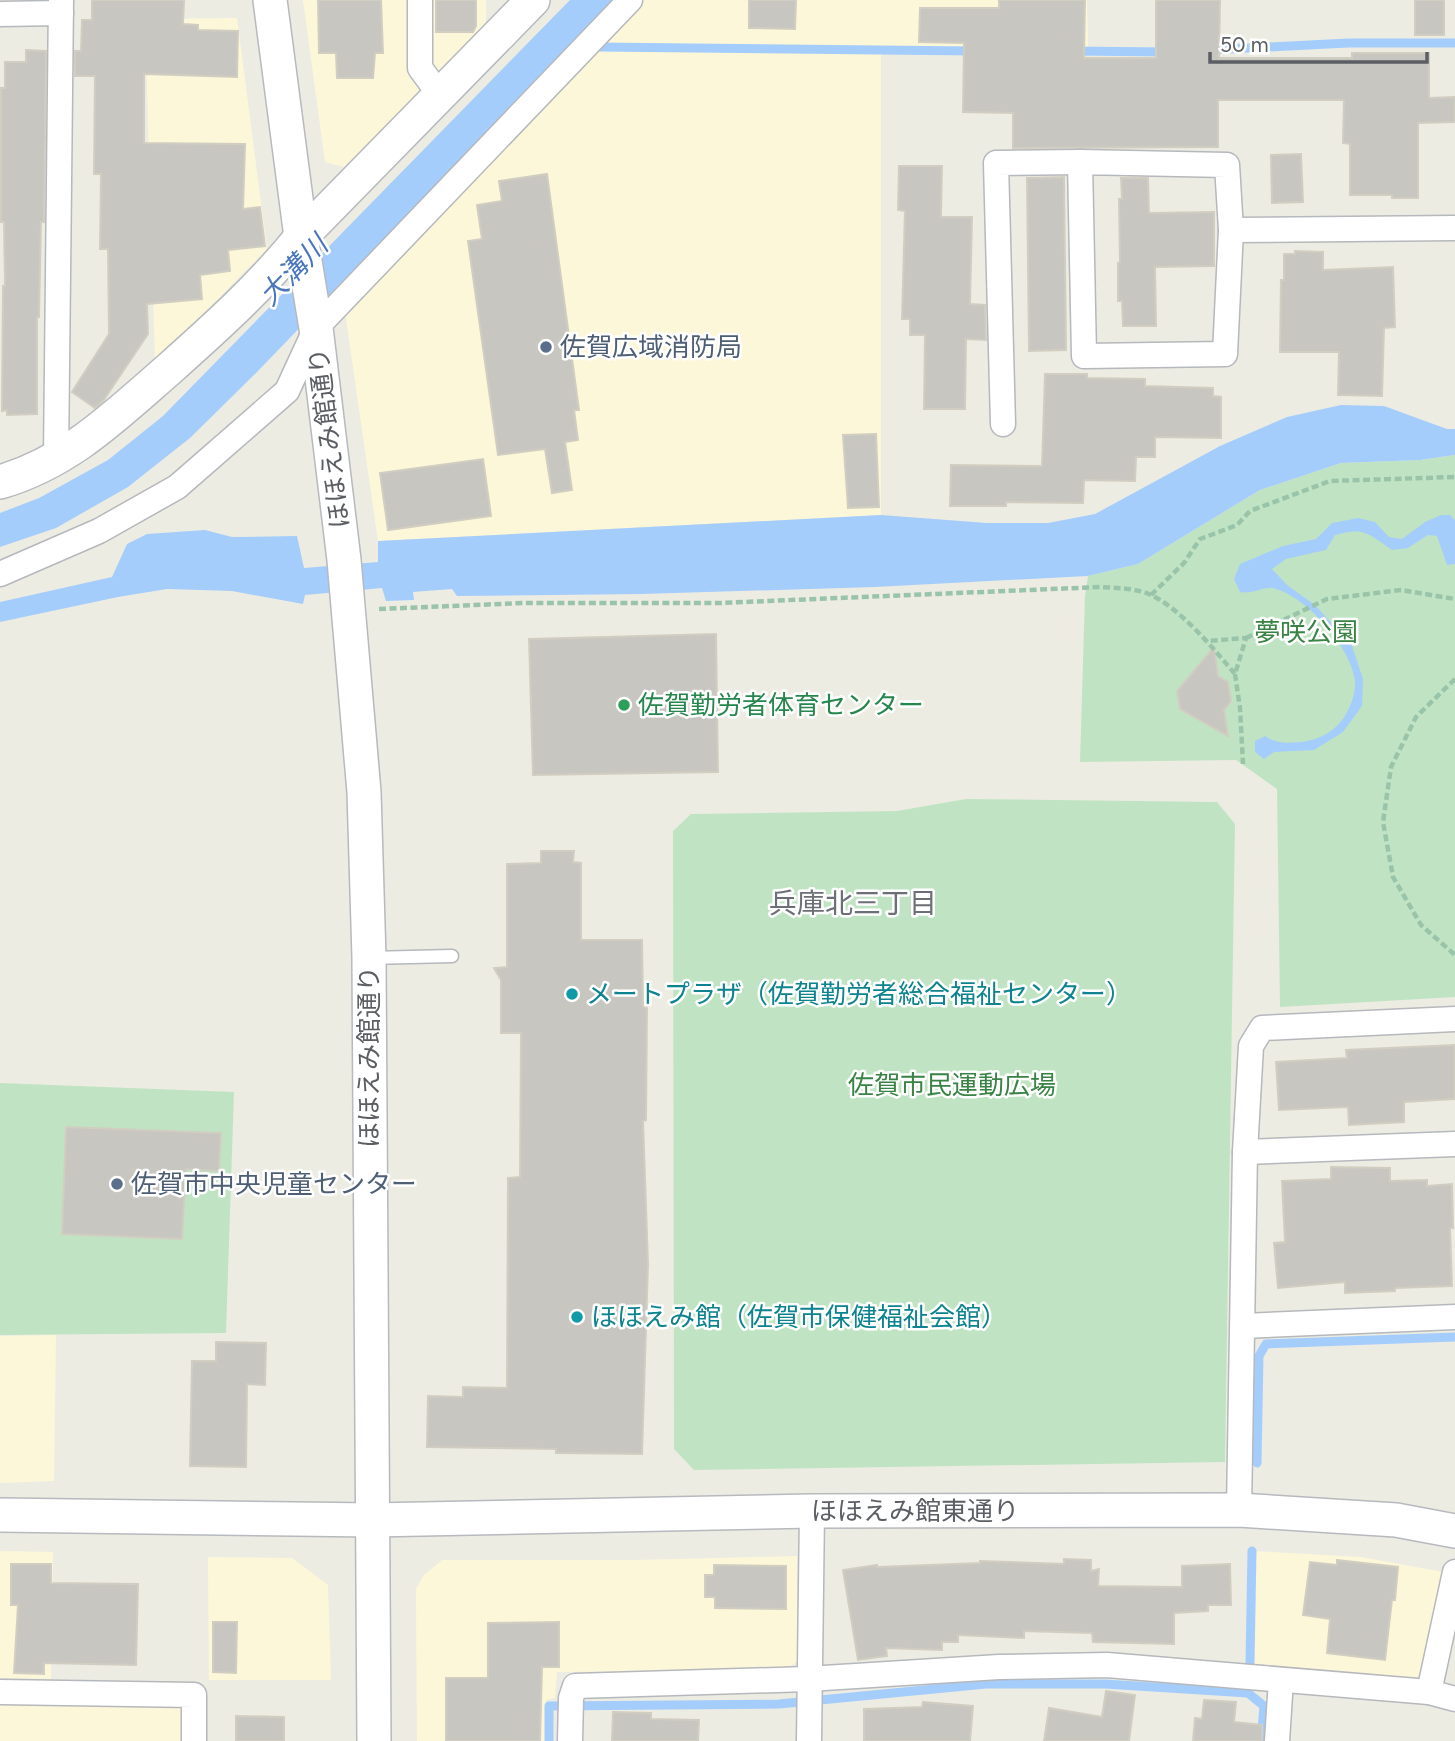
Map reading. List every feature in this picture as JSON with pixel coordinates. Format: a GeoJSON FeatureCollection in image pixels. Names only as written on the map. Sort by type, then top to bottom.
{"type":"FeatureCollection","features":[{"type":"Feature","properties":{"kind":"street"},"geometry":{"type":"LineString","coordinates":[[270,0],[303,250]]}},
{"type":"Feature","properties":{"kind":"street"},"geometry":{"type":"LineString","coordinates":[[420,0],[420,68],[440,95]]}},
{"type":"Feature","properties":{"kind":"street"},"geometry":{"type":"LineString","coordinates":[[0,482],[23,475],[91,437],[233,312],[271,274],[303,250],[440,95],[533,0]]}},
{"type":"Feature","properties":{"kind":"street"},"geometry":{"type":"LineString","coordinates":[[0,574],[99,531],[177,487],[287,391],[315,322],[630,0]]}},
{"type":"Feature","properties":{"kind":"street"},"geometry":{"type":"LineString","coordinates":[[0,14],[61,7],[56,458]]}},
{"type":"Feature","properties":{"kind":"street"},"geometry":{"type":"LineString","coordinates":[[1003,424],[996,163],[1080,162],[1227,165],[1231,229],[1225,354],[1084,356],[1080,162]]}},
{"type":"Feature","properties":{"kind":"street"},"geometry":{"type":"LineString","coordinates":[[1231,229],[1455,228]]}},
{"type":"Feature","properties":{"kind":"street","name":"ほほえみ館通り"},"geometry":{"type":"LineString","coordinates":[[303,250],[315,322],[348,595],[364,792],[369,958],[374,1741]]}},
{"type":"Feature","properties":{"kind":"street"},"geometry":{"type":"LineString","coordinates":[[1239,1510],[1245,1152],[1251,1046],[1262,1028],[1455,1019]]}},
{"type":"Feature","properties":{"kind":"street"},"geometry":{"type":"LineString","coordinates":[[1245,1152],[1455,1144]]}},
{"type":"Feature","properties":{"kind":"street"},"geometry":{"type":"LineString","coordinates":[[1243,1326],[1455,1317]]}},
{"type":"Feature","properties":{"kind":"street","name":"ほほえみ館東通り"},"geometry":{"type":"LineString","coordinates":[[0,1515],[373,1520],[812,1511],[1239,1510],[1396,1520],[1455,1531]]}},
{"type":"Feature","properties":{"kind":"street"},"geometry":{"type":"LineString","coordinates":[[808,1741],[812,1511]]}},
{"type":"Feature","properties":{"kind":"street"},"geometry":{"type":"LineString","coordinates":[[1429,1692],[1455,1572]]}},
{"type":"Feature","properties":{"kind":"street"},"geometry":{"type":"LineString","coordinates":[[570,1741],[571,1706],[575,1686],[808,1693],[999,1667],[1107,1665],[1429,1692],[1455,1699]]}},
{"type":"Feature","properties":{"kind":"street"},"geometry":{"type":"LineString","coordinates":[[1277,1741],[1281,1680]]}},
{"type":"Feature","properties":{"kind":"street"},"geometry":{"type":"LineString","coordinates":[[0,1692],[194,1695],[194,1741]]}},
{"type":"Feature","properties":{"kind":"lane"},"geometry":{"type":"LineString","coordinates":[[369,958],[452,956]]}},
{"type":"Feature","properties":{"kind":"path"},"geometry":{"type":"LineString","coordinates":[[1152,595],[1184,563],[1200,539],[1237,525],[1250,511],[1330,481],[1455,477]]}},
{"type":"Feature","properties":{"kind":"path"},"geometry":{"type":"LineString","coordinates":[[378,610],[524,603],[720,603],[1100,587],[1132,589],[1152,595],[1178,614],[1207,641],[1235,674]]}},
{"type":"Feature","properties":{"kind":"path"},"geometry":{"type":"LineString","coordinates":[[1207,641],[1246,638],[1327,599],[1401,590],[1455,599]]}},
{"type":"Feature","properties":{"kind":"path"},"geometry":{"type":"LineString","coordinates":[[1242,764],[1242,727],[1235,674],[1246,638]]}},
{"type":"Feature","properties":{"kind":"path"},"geometry":{"type":"LineString","coordinates":[[1455,679],[1416,717],[1391,767],[1383,822],[1394,877],[1421,925],[1455,955]]}},
{"type":"Feature","properties":{"kind":"shaded area"},"geometry":{"type":"Polygon","coordinates":[[[303,0],[486,0],[486,25],[344,167],[325,162],[303,0]]]}},
{"type":"Feature","properties":{"kind":"shaded area"},"geometry":{"type":"Polygon","coordinates":[[[643,0],[1087,0],[1088,50],[881,51],[881,515],[378,541],[345,312],[643,0]]]}},
{"type":"Feature","properties":{"kind":"shaded area"},"geometry":{"type":"Polygon","coordinates":[[[237,18],[267,249],[155,363],[145,19],[237,18]]]}},
{"type":"Feature","properties":{"kind":"shaded area"},"geometry":{"type":"Polygon","coordinates":[[[56,1335],[54,1481],[0,1483],[0,1336],[56,1335]]]}},
{"type":"Feature","properties":{"kind":"shaded area"},"geometry":{"type":"Polygon","coordinates":[[[0,1551],[53,1552],[51,1679],[0,1678],[0,1551]]]}},
{"type":"Feature","properties":{"kind":"shaded area"},"geometry":{"type":"Polygon","coordinates":[[[1252,1551],[1361,1557],[1443,1572],[1423,1672],[1412,1683],[1250,1663],[1252,1551]]]}},
{"type":"Feature","properties":{"kind":"shaded area"},"geometry":{"type":"Polygon","coordinates":[[[797,1556],[797,1662],[784,1670],[557,1672],[555,1698],[546,1700],[546,1741],[417,1741],[416,1589],[424,1575],[442,1560],[637,1560],[797,1556]]]}},
{"type":"Feature","properties":{"kind":"shaded area"},"geometry":{"type":"Polygon","coordinates":[[[208,1557],[292,1558],[328,1585],[331,1680],[209,1680],[208,1557]]]}},
{"type":"Feature","properties":{"kind":"shaded area"},"geometry":{"type":"Polygon","coordinates":[[[0,1701],[184,1703],[184,1741],[0,1741],[0,1701]]]}},
{"type":"Feature","properties":{"kind":"green space","name":"夢咲公園"},"geometry":{"type":"Polygon","coordinates":[[[1455,455],[1455,997],[1280,1007],[1277,789],[1236,760],[1080,762],[1085,595],[1088,576],[1138,564],[1260,490],[1341,463],[1420,460],[1455,455]]]}},
{"type":"Feature","properties":{"kind":"green space","name":"佐賀市民運動広場"},"geometry":{"type":"Polygon","coordinates":[[[966,799],[1217,802],[1235,824],[1225,1462],[694,1470],[674,1449],[673,831],[691,814],[897,811],[966,799]]]}},
{"type":"Feature","properties":{"kind":"green space"},"geometry":{"type":"Polygon","coordinates":[[[0,1083],[234,1092],[226,1333],[0,1335],[0,1083]]]}},
{"type":"Feature","properties":{"kind":"water"},"geometry":{"type":"Polygon","coordinates":[[[570,0],[616,0],[190,438],[128,487],[56,528],[0,547],[0,513],[39,498],[108,460],[163,416],[570,0]]]}},
{"type":"Feature","properties":{"kind":"water"},"geometry":{"type":"Polygon","coordinates":[[[1341,405],[1384,406],[1447,429],[1455,429],[1455,455],[1420,460],[1341,463],[1260,490],[1138,564],[1088,576],[875,587],[642,594],[457,596],[452,589],[413,592],[414,600],[386,601],[382,588],[305,595],[303,604],[232,591],[167,589],[0,622],[0,602],[112,577],[127,544],[147,534],[205,530],[232,537],[297,536],[304,568],[378,562],[378,541],[881,515],[987,523],[1048,523],[1095,514],[1220,446],[1287,417],[1341,405]]]}},
{"type":"Feature","properties":{"kind":"water"},"geometry":{"type":"Polygon","coordinates":[[[1441,515],[1450,515],[1455,520],[1455,564],[1447,565],[1437,536],[1428,535],[1408,548],[1392,550],[1365,533],[1353,532],[1335,535],[1326,550],[1286,559],[1272,569],[1287,585],[1315,605],[1352,646],[1363,679],[1362,706],[1343,732],[1314,750],[1274,752],[1264,759],[1255,752],[1255,741],[1265,736],[1278,742],[1301,742],[1320,737],[1337,726],[1351,703],[1355,680],[1352,667],[1337,639],[1302,603],[1276,589],[1240,592],[1234,579],[1240,564],[1283,546],[1316,539],[1332,523],[1358,518],[1375,522],[1389,537],[1402,539],[1425,522],[1441,515]]]}},
{"type":"Feature","properties":{"kind":"building"},"geometry":{"type":"Polygon","coordinates":[[[92,0],[184,0],[183,24],[198,25],[198,30],[238,31],[237,77],[144,74],[144,143],[245,144],[243,209],[260,207],[265,246],[228,250],[230,271],[200,275],[202,299],[147,304],[148,334],[103,401],[95,408],[72,392],[109,334],[108,249],[100,249],[101,174],[94,174],[95,76],[75,76],[75,51],[81,51],[82,20],[92,20],[92,0]]]}},
{"type":"Feature","properties":{"kind":"building"},"geometry":{"type":"Polygon","coordinates":[[[318,0],[381,0],[383,53],[375,53],[373,78],[337,78],[336,53],[319,53],[318,0]]]}},
{"type":"Feature","properties":{"kind":"building"},"geometry":{"type":"Polygon","coordinates":[[[436,0],[476,0],[476,26],[473,32],[436,32],[436,0]]]}},
{"type":"Feature","properties":{"kind":"building"},"geometry":{"type":"Polygon","coordinates":[[[749,0],[796,0],[795,29],[749,28],[749,0]]]}},
{"type":"Feature","properties":{"kind":"building"},"geometry":{"type":"Polygon","coordinates":[[[999,0],[1085,0],[1084,58],[1156,58],[1156,0],[1220,0],[1219,58],[1352,58],[1352,53],[1429,53],[1429,98],[1455,97],[1455,122],[1418,123],[1418,198],[1350,195],[1350,144],[1343,143],[1344,100],[1218,100],[1218,147],[1013,148],[1013,113],[963,112],[964,43],[919,42],[920,8],[999,8],[999,0]]]}},
{"type":"Feature","properties":{"kind":"building"},"geometry":{"type":"Polygon","coordinates":[[[1415,0],[1444,0],[1444,35],[1415,35],[1415,0]]]}},
{"type":"Feature","properties":{"kind":"building"},"geometry":{"type":"Polygon","coordinates":[[[26,50],[46,51],[44,222],[41,222],[37,317],[37,414],[7,415],[7,410],[2,411],[5,286],[4,222],[1,222],[1,88],[5,88],[5,62],[26,62],[26,50]]]}},
{"type":"Feature","properties":{"kind":"building"},"geometry":{"type":"Polygon","coordinates":[[[1301,154],[1303,202],[1272,203],[1271,155],[1301,154]]]}},
{"type":"Feature","properties":{"kind":"building"},"geometry":{"type":"Polygon","coordinates":[[[899,166],[942,166],[941,217],[972,217],[970,304],[985,305],[986,340],[966,339],[965,409],[924,409],[925,335],[910,335],[910,319],[902,319],[905,211],[898,210],[899,166]]]}},
{"type":"Feature","properties":{"kind":"building"},"geometry":{"type":"Polygon","coordinates":[[[547,174],[579,410],[574,410],[578,440],[565,442],[572,490],[552,493],[545,449],[498,455],[468,241],[482,239],[477,205],[502,201],[499,181],[547,174]]]}},
{"type":"Feature","properties":{"kind":"building"},"geometry":{"type":"Polygon","coordinates":[[[1064,177],[1066,350],[1029,351],[1027,178],[1064,177]]]}},
{"type":"Feature","properties":{"kind":"building"},"geometry":{"type":"Polygon","coordinates":[[[1121,178],[1148,178],[1149,213],[1214,212],[1214,266],[1155,267],[1156,326],[1123,326],[1122,301],[1118,301],[1121,178]]]}},
{"type":"Feature","properties":{"kind":"building"},"geometry":{"type":"Polygon","coordinates":[[[1295,251],[1323,252],[1323,270],[1393,267],[1395,327],[1384,328],[1382,396],[1338,395],[1339,352],[1280,352],[1284,254],[1295,254],[1295,251]]]}},
{"type":"Feature","properties":{"kind":"building"},"geometry":{"type":"Polygon","coordinates":[[[1045,374],[1145,379],[1145,386],[1213,388],[1213,396],[1221,397],[1221,438],[1155,437],[1155,457],[1136,457],[1135,481],[1084,480],[1083,503],[1006,502],[1006,506],[950,506],[951,465],[1042,466],[1045,374]]]}},
{"type":"Feature","properties":{"kind":"building"},"geometry":{"type":"Polygon","coordinates":[[[876,434],[879,507],[848,508],[843,435],[876,434]]]}},
{"type":"Feature","properties":{"kind":"building"},"geometry":{"type":"Polygon","coordinates":[[[483,459],[491,516],[388,530],[380,473],[483,459]]]}},
{"type":"Feature","properties":{"kind":"building","name":"佐賀勤労者体育センター"},"geometry":{"type":"Polygon","coordinates":[[[716,634],[718,772],[533,775],[529,639],[716,634]]]}},
{"type":"Feature","properties":{"kind":"building"},"geometry":{"type":"Polygon","coordinates":[[[1214,647],[1218,676],[1228,682],[1231,701],[1224,710],[1228,736],[1180,709],[1177,691],[1214,647]]]}},
{"type":"Feature","properties":{"kind":"building"},"geometry":{"type":"Polygon","coordinates":[[[541,851],[574,851],[573,862],[581,863],[581,940],[642,940],[643,1007],[647,1008],[646,1120],[643,1121],[648,1264],[642,1454],[556,1453],[556,1449],[427,1447],[428,1396],[463,1397],[463,1387],[507,1388],[508,1178],[520,1177],[521,1033],[501,1033],[501,980],[494,968],[507,967],[507,864],[541,863],[541,851]]]}},
{"type":"Feature","properties":{"kind":"building"},"geometry":{"type":"Polygon","coordinates":[[[1455,1045],[1455,1099],[1404,1102],[1404,1122],[1349,1125],[1348,1107],[1279,1110],[1276,1062],[1347,1058],[1346,1050],[1455,1045]]]}},
{"type":"Feature","properties":{"kind":"building","name":"佐賀市中央児童センター"},"geometry":{"type":"Polygon","coordinates":[[[66,1127],[221,1133],[219,1171],[186,1169],[182,1239],[62,1234],[66,1127]]]}},
{"type":"Feature","properties":{"kind":"building"},"geometry":{"type":"Polygon","coordinates":[[[1331,1167],[1390,1168],[1390,1181],[1427,1180],[1427,1186],[1452,1184],[1452,1286],[1345,1293],[1345,1282],[1278,1288],[1274,1243],[1285,1242],[1282,1181],[1331,1179],[1331,1167]]]}},
{"type":"Feature","properties":{"kind":"building"},"geometry":{"type":"Polygon","coordinates":[[[216,1342],[266,1343],[265,1385],[247,1384],[246,1467],[190,1466],[192,1361],[216,1361],[216,1342]]]}},
{"type":"Feature","properties":{"kind":"building"},"geometry":{"type":"Polygon","coordinates":[[[1064,1559],[1091,1560],[1091,1571],[1099,1569],[1098,1586],[1182,1587],[1182,1566],[1230,1564],[1231,1605],[1208,1605],[1208,1611],[1174,1613],[1174,1644],[1093,1642],[1092,1633],[1024,1631],[1024,1638],[958,1635],[958,1642],[942,1642],[942,1650],[886,1648],[887,1656],[858,1660],[843,1570],[877,1565],[980,1561],[1064,1564],[1064,1559]]]}},
{"type":"Feature","properties":{"kind":"building"},"geometry":{"type":"Polygon","coordinates":[[[1337,1560],[1398,1567],[1385,1660],[1327,1653],[1330,1619],[1303,1615],[1310,1562],[1337,1565],[1337,1560]]]}},
{"type":"Feature","properties":{"kind":"building"},"geometry":{"type":"Polygon","coordinates":[[[11,1564],[51,1564],[51,1583],[138,1584],[136,1665],[44,1663],[44,1674],[14,1673],[18,1605],[11,1605],[11,1564]]]}},
{"type":"Feature","properties":{"kind":"building"},"geometry":{"type":"Polygon","coordinates":[[[714,1565],[786,1566],[786,1609],[715,1608],[715,1597],[705,1597],[705,1575],[714,1575],[714,1565]]]}},
{"type":"Feature","properties":{"kind":"building"},"geometry":{"type":"Polygon","coordinates":[[[213,1622],[237,1622],[236,1673],[213,1672],[213,1622]]]}},
{"type":"Feature","properties":{"kind":"building"},"geometry":{"type":"Polygon","coordinates":[[[559,1622],[559,1667],[542,1667],[540,1741],[446,1741],[446,1678],[488,1678],[488,1623],[559,1622]]]}},
{"type":"Feature","properties":{"kind":"building"},"geometry":{"type":"Polygon","coordinates":[[[1106,1691],[1135,1695],[1129,1741],[1044,1741],[1049,1708],[1102,1717],[1106,1691]]]}},
{"type":"Feature","properties":{"kind":"building"},"geometry":{"type":"Polygon","coordinates":[[[1204,1700],[1236,1702],[1234,1722],[1262,1725],[1262,1741],[1193,1741],[1195,1718],[1202,1719],[1204,1700]]]}},
{"type":"Feature","properties":{"kind":"building"},"geometry":{"type":"Polygon","coordinates":[[[923,1702],[973,1706],[970,1741],[864,1741],[864,1709],[922,1707],[923,1702]]]}},
{"type":"Feature","properties":{"kind":"building"},"geometry":{"type":"Polygon","coordinates":[[[613,1712],[651,1713],[651,1719],[699,1720],[698,1741],[612,1741],[613,1712]]]}},
{"type":"Feature","properties":{"kind":"building"},"geometry":{"type":"Polygon","coordinates":[[[236,1716],[284,1717],[284,1741],[236,1741],[236,1716]]]}},
{"type":"Feature","properties":{"kind":"waterway"},"geometry":{"type":"LineString","coordinates":[[1208,50],[1348,43],[1455,43]]}},
{"type":"Feature","properties":{"kind":"waterway"},"geometry":{"type":"LineString","coordinates":[[600,47],[974,51]]}},
{"type":"Feature","properties":{"kind":"waterway"},"geometry":{"type":"LineString","coordinates":[[1072,51],[1166,52]]}},
{"type":"Feature","properties":{"kind":"waterway"},"geometry":{"type":"LineString","coordinates":[[1257,1463],[1259,1356],[1266,1344],[1455,1337]]}},
{"type":"Feature","properties":{"kind":"waterway"},"geometry":{"type":"LineString","coordinates":[[1250,1663],[1252,1551]]}},
{"type":"Feature","properties":{"kind":"waterway"},"geometry":{"type":"LineString","coordinates":[[549,1741],[549,1706],[779,1704],[986,1684],[1105,1684],[1248,1693],[1264,1706],[1261,1741]]}},
{"type":"Feature","properties":{"kind":"place","name":"佐賀広域消防局"},"geometry":{"type":"Point","coordinates":[546,347]}},
{"type":"Feature","properties":{"kind":"place","name":"佐賀勤労者体育センター"},"geometry":{"type":"Point","coordinates":[624,705]}},
{"type":"Feature","properties":{"kind":"place","name":"メートプラザ（佐賀勤労者総合福祉センター）"},"geometry":{"type":"Point","coordinates":[572,994]}},
{"type":"Feature","properties":{"kind":"place","name":"佐賀市中央児童センター"},"geometry":{"type":"Point","coordinates":[117,1184]}},
{"type":"Feature","properties":{"kind":"place","name":"ほほえみ館（佐賀市保健福祉会館）"},"geometry":{"type":"Point","coordinates":[577,1317]}},
{"type":"Feature","properties":{"kind":"district","name":"兵庫北三丁目"},"geometry":{"type":"Point","coordinates":[853,903]}},
{"type":"Feature","properties":{"kind":"water label","name":"大溝川"},"geometry":{"type":"Point","coordinates":[293,270]}}]}
